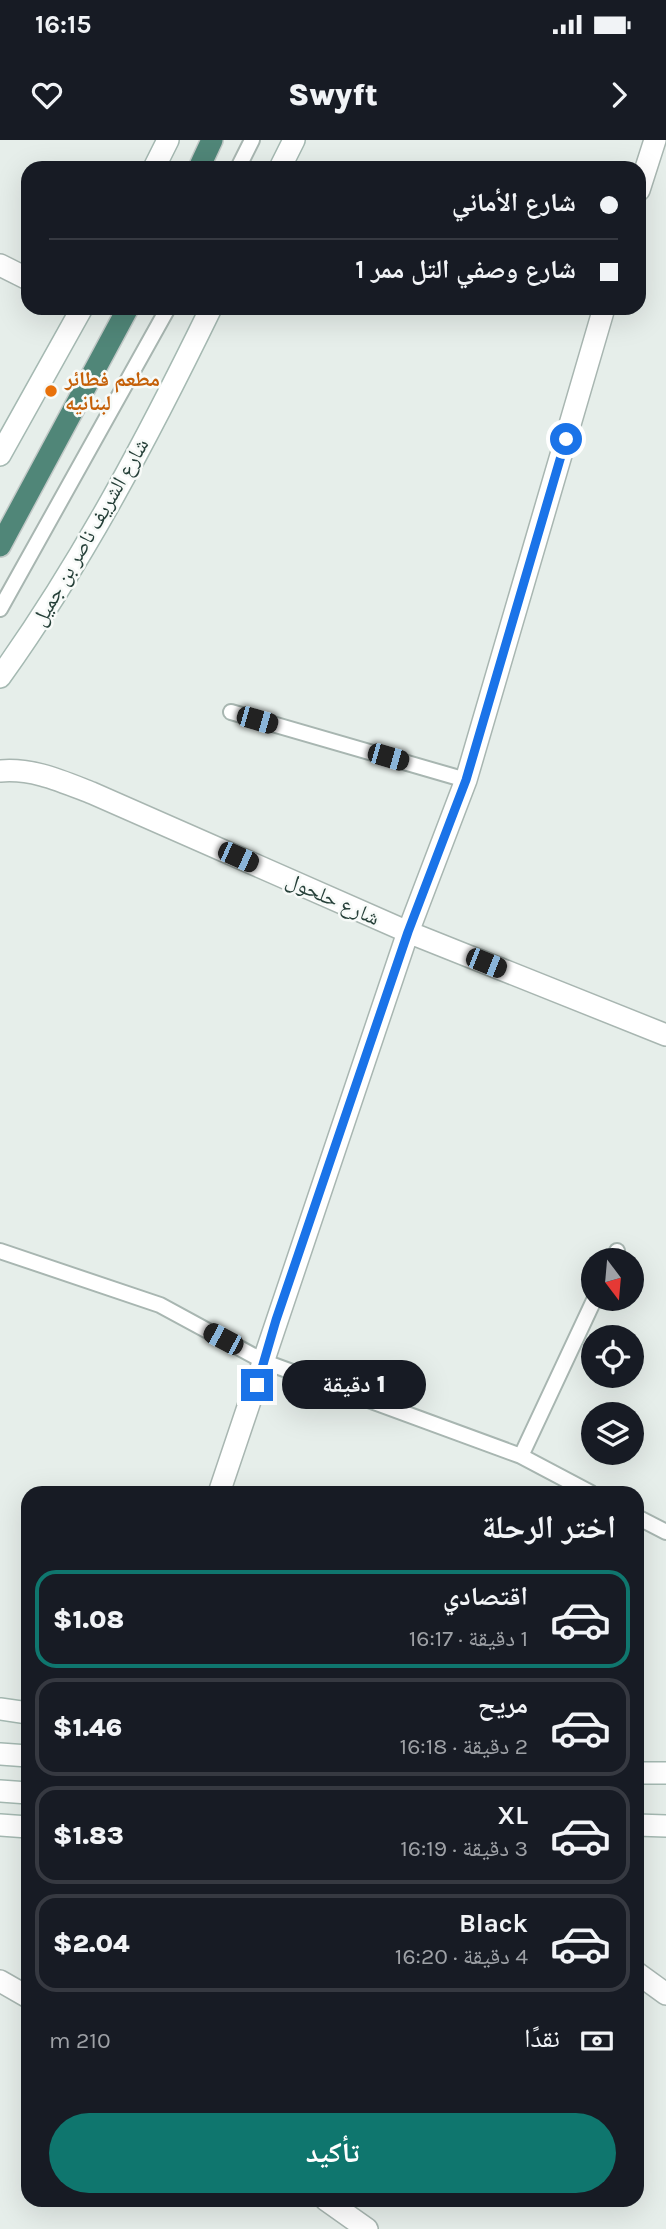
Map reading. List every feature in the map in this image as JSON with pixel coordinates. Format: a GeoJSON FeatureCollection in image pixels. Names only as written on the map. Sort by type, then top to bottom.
{"type":"FeatureCollection","features":[{"type":"Feature","properties":{"kind":"highway"},"geometry":{"type":"LineString","coordinates":[[202,161],[212,140]]}},
{"type":"Feature","properties":{"kind":"highway"},"geometry":{"type":"LineString","coordinates":[[0,546],[124,315]]}},
{"type":"Feature","properties":{"kind":"street"},"geometry":{"type":"LineString","coordinates":[[158,161],[168,140]]}},
{"type":"Feature","properties":{"kind":"street"},"geometry":{"type":"LineString","coordinates":[[284,161],[294,140]]}},
{"type":"Feature","properties":{"kind":"street"},"geometry":{"type":"LineString","coordinates":[[646,168],[655,140]]}},
{"type":"Feature","properties":{"kind":"street"},"geometry":{"type":"LineString","coordinates":[[0,265],[21,276]]}},
{"type":"Feature","properties":{"kind":"street"},"geometry":{"type":"LineString","coordinates":[[0,455],[78,315]]}},
{"type":"Feature","properties":{"kind":"street","name":"شارع الشريف ناصر بن جميل"},"geometry":{"type":"LineString","coordinates":[[0,677],[30,635],[128,473],[207,315]]}},
{"type":"Feature","properties":{"kind":"street"},"geometry":{"type":"LineString","coordinates":[[221,1486],[408,932],[466,780],[602,315]]}},
{"type":"Feature","properties":{"kind":"street","name":"شارع حلحول"},"geometry":{"type":"LineString","coordinates":[[0,771],[28,771],[92,793],[408,932],[666,1035]]}},
{"type":"Feature","properties":{"kind":"street"},"geometry":{"type":"LineString","coordinates":[[0,1709],[21,1712]]}},
{"type":"Feature","properties":{"kind":"street"},"geometry":{"type":"LineString","coordinates":[[0,1754],[21,1756]]}},
{"type":"Feature","properties":{"kind":"street"},"geometry":{"type":"LineString","coordinates":[[644,1773],[666,1773]]}},
{"type":"Feature","properties":{"kind":"street"},"geometry":{"type":"LineString","coordinates":[[0,1791],[21,1792]]}},
{"type":"Feature","properties":{"kind":"street"},"geometry":{"type":"LineString","coordinates":[[0,1825],[21,1826]]}},
{"type":"Feature","properties":{"kind":"street"},"geometry":{"type":"LineString","coordinates":[[644,1825],[666,1826]]}},
{"type":"Feature","properties":{"kind":"street"},"geometry":{"type":"LineString","coordinates":[[644,1978],[666,1994]]}},
{"type":"Feature","properties":{"kind":"street"},"geometry":{"type":"LineString","coordinates":[[0,1981],[21,1993]]}},
{"type":"Feature","properties":{"kind":"street"},"geometry":{"type":"LineString","coordinates":[[336,2207],[367,2229]]}},
{"type":"Feature","properties":{"kind":"lane"},"geometry":{"type":"LineString","coordinates":[[242,161],[252,140]]}},
{"type":"Feature","properties":{"kind":"lane"},"geometry":{"type":"LineString","coordinates":[[0,609],[164,315]]}},
{"type":"Feature","properties":{"kind":"lane"},"geometry":{"type":"LineString","coordinates":[[231,712],[466,780]]}},
{"type":"Feature","properties":{"kind":"lane"},"geometry":{"type":"LineString","coordinates":[[0,1251],[160,1305],[264,1362],[521,1456],[578,1486]]}},
{"type":"Feature","properties":{"kind":"lane"},"geometry":{"type":"LineString","coordinates":[[521,1456],[589,1311]]}},
{"type":"Feature","properties":{"kind":"lane"},"geometry":{"type":"LineString","coordinates":[[644,1521],[666,1532]]}},
{"type":"Feature","properties":{"kind":"place","name":"مطعم فطائر لبنانيه"},"geometry":{"type":"Point","coordinates":[51,391]}},
{"type":"Feature","properties":{"kind":"route"},"geometry":{"type":"LineString","coordinates":[[257,1385],[276,1320],[408,932],[466,780],[566,439]]}}]}
